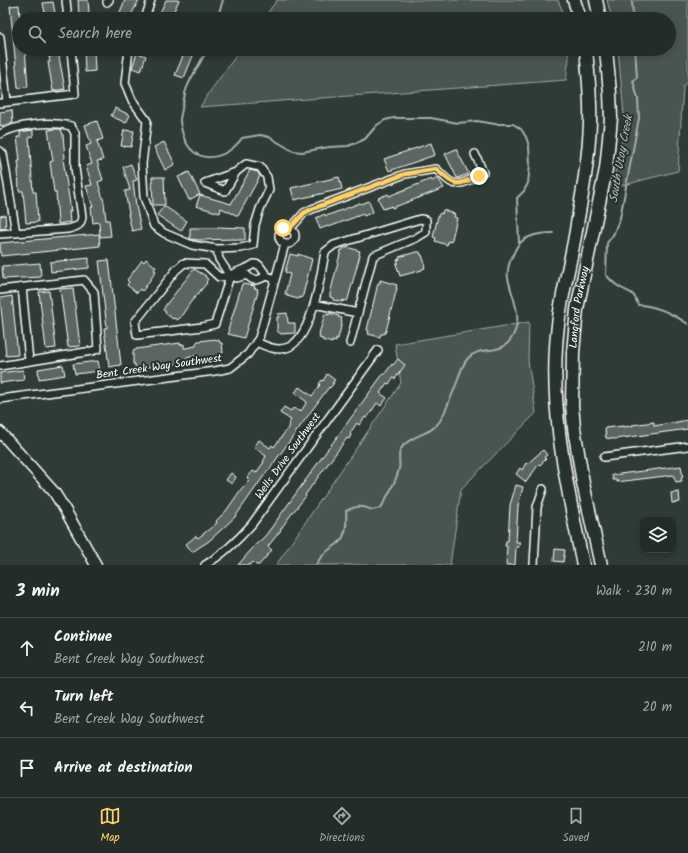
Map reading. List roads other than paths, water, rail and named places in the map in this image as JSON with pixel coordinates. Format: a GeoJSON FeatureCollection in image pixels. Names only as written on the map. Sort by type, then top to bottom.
{"type":"FeatureCollection","features":[{"type":"Feature","properties":{"kind":"highway"},"geometry":{"type":"LineString","coordinates":[[574,0],[578,12]]}},
{"type":"Feature","properties":{"kind":"highway"},"geometry":{"type":"LineString","coordinates":[[596,0],[599,12]]}},
{"type":"Feature","properties":{"kind":"highway","name":"Langford Parkway"},"geometry":{"type":"LineString","coordinates":[[583,565],[560,447],[556,405],[555,368],[558,326],[587,162],[590,121],[587,56]]}},
{"type":"Feature","properties":{"kind":"highway","name":"Langford Parkway"},"geometry":{"type":"LineString","coordinates":[[601,565],[577,452],[572,405],[572,375],[577,309],[606,169],[611,118],[607,56]]}},
{"type":"Feature","properties":{"kind":"main road"},"geometry":{"type":"LineString","coordinates":[[0,432],[54,492],[94,564]]}},
{"type":"Feature","properties":{"kind":"street"},"geometry":{"type":"LineString","coordinates":[[66,0],[67,12]]}},
{"type":"Feature","properties":{"kind":"street"},"geometry":{"type":"LineString","coordinates":[[147,12],[151,0]]}},
{"type":"Feature","properties":{"kind":"street"},"geometry":{"type":"LineString","coordinates":[[0,37],[4,102],[75,94],[71,56]]}},
{"type":"Feature","properties":{"kind":"street"},"geometry":{"type":"LineString","coordinates":[[128,56],[125,83],[132,100],[147,121],[142,164],[144,197],[154,226],[164,233],[192,246],[217,250],[241,248],[253,245],[255,225],[260,209],[269,190],[267,177],[260,167],[246,164],[236,172]]}},
{"type":"Feature","properties":{"kind":"street"},"geometry":{"type":"LineString","coordinates":[[0,134],[14,128],[33,124],[71,126],[75,134],[75,168],[82,217],[81,223],[68,229],[0,234]]}},
{"type":"Feature","properties":{"kind":"street"},"geometry":{"type":"LineString","coordinates":[[0,151],[3,154],[16,233]]}},
{"type":"Feature","properties":{"kind":"street"},"geometry":{"type":"LineString","coordinates":[[290,228],[295,237],[290,243],[285,244],[279,239],[279,233],[283,228],[290,228],[304,213],[405,174],[436,169],[453,183],[458,184],[467,181],[479,176],[483,172],[475,154]]}},
{"type":"Feature","properties":{"kind":"street"},"geometry":{"type":"LineString","coordinates":[[256,342],[273,349],[286,348],[292,345],[304,329],[311,316],[325,252],[334,245],[420,219],[426,220],[426,232],[416,238],[373,256],[350,343]]}},
{"type":"Feature","properties":{"kind":"street","name":"Bent Creek Way Southwest"},"geometry":{"type":"LineString","coordinates":[[0,399],[230,368],[248,354],[259,338],[285,244]]}},
{"type":"Feature","properties":{"kind":"street"},"geometry":{"type":"LineString","coordinates":[[217,250],[219,259],[230,276]]}},
{"type":"Feature","properties":{"kind":"street"},"geometry":{"type":"LineString","coordinates":[[230,276],[215,324],[137,335],[135,322],[176,270],[184,263],[205,264],[219,277],[230,276],[235,272],[247,271],[254,275],[265,275],[275,279]]}},
{"type":"Feature","properties":{"kind":"street"},"geometry":{"type":"LineString","coordinates":[[247,271],[254,264],[260,265],[265,275]]}},
{"type":"Feature","properties":{"kind":"street"},"geometry":{"type":"LineString","coordinates":[[0,290],[84,280],[94,292],[98,348],[92,351],[0,366]]}},
{"type":"Feature","properties":{"kind":"street"},"geometry":{"type":"LineString","coordinates":[[22,287],[29,361]]}},
{"type":"Feature","properties":{"kind":"street"},"geometry":{"type":"LineString","coordinates":[[314,304],[358,313]]}},
{"type":"Feature","properties":{"kind":"street","name":"Wells Drive Southwest"},"geometry":{"type":"LineString","coordinates":[[205,565],[225,552],[239,540],[252,524],[378,350]]}},
{"type":"Feature","properties":{"kind":"street"},"geometry":{"type":"LineString","coordinates":[[604,457],[688,446]]}},
{"type":"Feature","properties":{"kind":"street"},"geometry":{"type":"LineString","coordinates":[[534,565],[537,507],[543,489]]}},
{"type":"Feature","properties":{"kind":"waterway"},"geometry":{"type":"LineString","coordinates":[[219,12],[223,0]]}},
{"type":"Feature","properties":{"kind":"waterway","name":"South Utoy Creek"},"geometry":{"type":"LineString","coordinates":[[632,0],[633,12]]}},
{"type":"Feature","properties":{"kind":"waterway"},"geometry":{"type":"LineString","coordinates":[[204,56],[186,90],[180,120],[183,135],[188,145],[194,152],[202,156],[219,156],[235,146],[242,138],[260,135],[269,137],[293,151],[302,152],[329,147],[348,146],[365,139],[377,125],[385,120],[394,118],[431,118],[458,123],[477,121],[495,124],[513,124],[521,129],[526,137],[529,146],[530,164],[528,183],[524,191],[517,198],[519,244]]}},
{"type":"Feature","properties":{"kind":"waterway","name":"South Utoy Creek"},"geometry":{"type":"LineString","coordinates":[[607,243],[613,235],[620,218],[639,118],[638,99],[633,81],[637,77],[636,56]]}},
{"type":"Feature","properties":{"kind":"waterway","name":"South Utoy Creek"},"geometry":{"type":"LineString","coordinates":[[316,565],[327,551],[340,542],[346,525],[346,511],[359,507],[365,507],[372,510],[381,508],[398,474],[399,455],[401,449],[407,442],[432,429],[440,421],[463,366],[468,358],[480,352],[499,348],[510,340],[517,324],[517,311],[508,278],[508,270],[511,259],[518,245],[526,238],[540,234],[553,233]]}},
{"type":"Feature","properties":{"kind":"waterway"},"geometry":{"type":"LineString","coordinates":[[607,243],[606,275],[616,285],[630,292],[634,296],[638,305],[645,305],[664,311],[688,324]]}}]}
